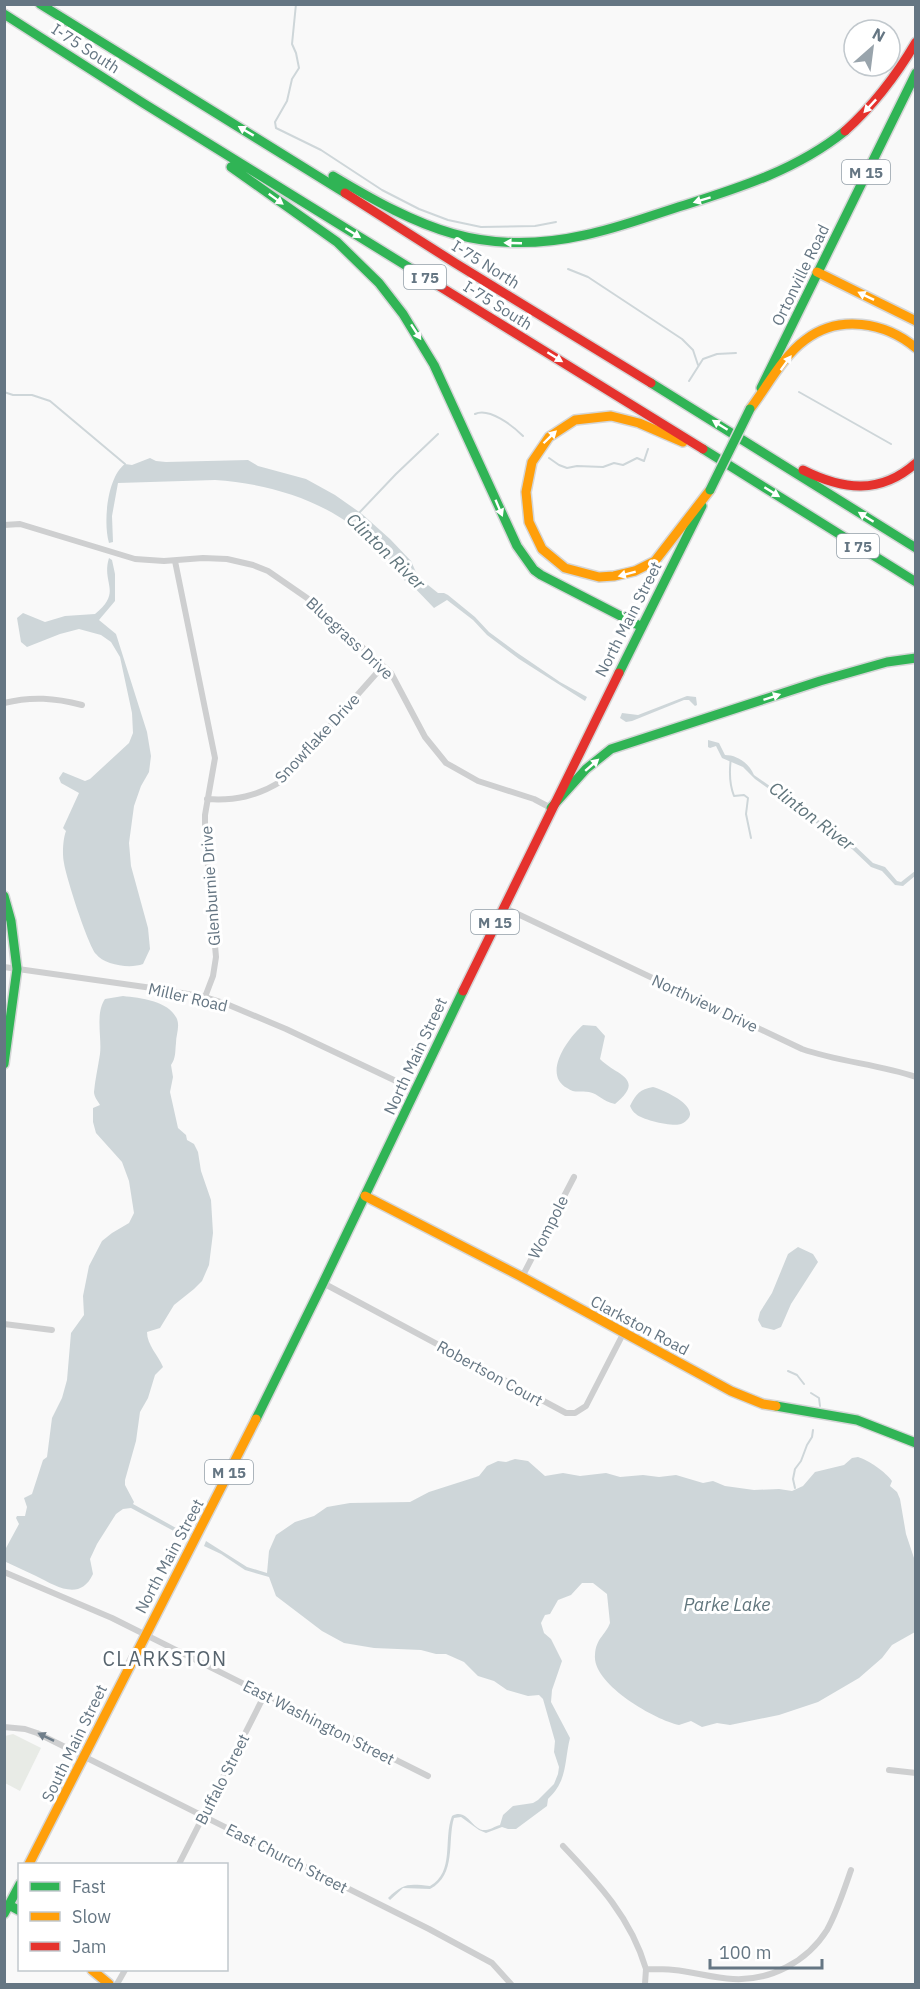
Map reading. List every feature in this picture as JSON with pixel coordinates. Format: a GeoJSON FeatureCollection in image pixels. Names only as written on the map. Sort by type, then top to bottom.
{"type":"FeatureCollection","features":[{"type":"Feature","properties":{"kind":"main road","name":"I-75 North"},"geometry":{"type":"LineString","coordinates":[[40,4],[915,548]]}},
{"type":"Feature","properties":{"kind":"main road","name":"I-75 South"},"geometry":{"type":"LineString","coordinates":[[4,14],[142,104],[707,451],[915,582]]}},
{"type":"Feature","properties":{"kind":"main road"},"geometry":{"type":"LineString","coordinates":[[270,145],[308,160],[396,214],[435,230],[500,243],[534,244],[562,240],[596,233],[720,194],[803,161],[850,127],[875,101],[915,42]]}},
{"type":"Feature","properties":{"kind":"main road","name":"Ortonville Road"},"geometry":{"type":"LineString","coordinates":[[710,490],[915,73]]}},
{"type":"Feature","properties":{"kind":"main road"},"geometry":{"type":"LineString","coordinates":[[142,104],[320,229],[338,243],[371,277],[408,320],[420,339],[517,546],[526,560],[534,570],[550,580],[642,627]]}},
{"type":"Feature","properties":{"kind":"main road"},"geometry":{"type":"LineString","coordinates":[[817,272],[915,321]]}},
{"type":"Feature","properties":{"kind":"main road"},"geometry":{"type":"LineString","coordinates":[[750,409],[795,350],[807,339],[835,326],[874,324],[897,334],[915,348]]}},
{"type":"Feature","properties":{"kind":"main road"},"geometry":{"type":"LineString","coordinates":[[707,451],[672,438],[634,419],[611,416],[588,417],[565,425],[541,446],[529,468],[524,496],[532,531],[545,552],[567,569],[582,575],[612,577],[644,568],[655,561],[710,490]]}},
{"type":"Feature","properties":{"kind":"main road"},"geometry":{"type":"LineString","coordinates":[[770,456],[842,485],[856,487],[870,486],[897,476],[915,462]]}},
{"type":"Feature","properties":{"kind":"main road","name":"North Main Street"},"geometry":{"type":"LineString","coordinates":[[145,1634],[192,1547],[323,1283],[551,808],[710,490]]}},
{"type":"Feature","properties":{"kind":"main road"},"geometry":{"type":"LineString","coordinates":[[551,808],[586,769],[611,749],[842,675],[886,662],[915,658]]}},
{"type":"Feature","properties":{"kind":"main road"},"geometry":{"type":"LineString","coordinates":[[4,896],[11,921],[17,969],[4,1064]]}},
{"type":"Feature","properties":{"kind":"main road","name":"Clarkston Road"},"geometry":{"type":"LineString","coordinates":[[365,1196],[755,1402],[856,1420],[915,1442]]}},
{"type":"Feature","properties":{"kind":"main road","name":"South Main Street"},"geometry":{"type":"LineString","coordinates":[[30,1863],[145,1634]]}},
{"type":"Feature","properties":{"kind":"main road"},"geometry":{"type":"LineString","coordinates":[[4,1914],[18,1888]]}},
{"type":"Feature","properties":{"kind":"main road"},"geometry":{"type":"LineString","coordinates":[[9,1905],[18,1910]]}},
{"type":"Feature","properties":{"kind":"main road"},"geometry":{"type":"LineString","coordinates":[[93,1971],[109,1984]]}},
{"type":"Feature","properties":{"kind":"street","name":"Bluegrass Drive"},"geometry":{"type":"LineString","coordinates":[[4,525],[20,524],[135,559],[175,561],[203,558],[227,559],[268,571],[307,598],[383,666],[398,684],[425,737],[446,763],[478,781],[534,799],[551,808]]}},
{"type":"Feature","properties":{"kind":"street","name":"Glenburnie Drive"},"geometry":{"type":"LineString","coordinates":[[175,561],[215,758],[207,799],[205,832],[216,957],[213,976],[205,997]]}},
{"type":"Feature","properties":{"kind":"street","name":"Snowflake Drive"},"geometry":{"type":"LineString","coordinates":[[207,799],[226,801],[244,798],[280,782],[383,666]]}},
{"type":"Feature","properties":{"kind":"street"},"geometry":{"type":"LineString","coordinates":[[4,703],[40,697],[82,705]]}},
{"type":"Feature","properties":{"kind":"street","name":"Northview Drive"},"geometry":{"type":"LineString","coordinates":[[503,907],[802,1049],[915,1077]]}},
{"type":"Feature","properties":{"kind":"street","name":"Miller Road"},"geometry":{"type":"LineString","coordinates":[[4,967],[205,997],[286,1029],[415,1090]]}},
{"type":"Feature","properties":{"kind":"street","name":"Wompole"},"geometry":{"type":"LineString","coordinates":[[522,1277],[574,1177]]}},
{"type":"Feature","properties":{"kind":"street","name":"Robertson Court"},"geometry":{"type":"LineString","coordinates":[[323,1283],[566,1413],[575,1413],[586,1406],[623,1334]]}},
{"type":"Feature","properties":{"kind":"street"},"geometry":{"type":"LineString","coordinates":[[4,1324],[52,1330]]}},
{"type":"Feature","properties":{"kind":"street","name":"East Washington Street"},"geometry":{"type":"LineString","coordinates":[[4,1572],[100,1612],[428,1776]]}},
{"type":"Feature","properties":{"kind":"street","name":"Buffalo Street"},"geometry":{"type":"LineString","coordinates":[[180,1863],[265,1694]]}},
{"type":"Feature","properties":{"kind":"street","name":"East Church Street"},"geometry":{"type":"LineString","coordinates":[[4,1727],[25,1729],[36,1733],[429,1929],[489,1962],[511,1984]]}},
{"type":"Feature","properties":{"kind":"street"},"geometry":{"type":"LineString","coordinates":[[889,1770],[915,1773]]}},
{"type":"Feature","properties":{"kind":"street"},"geometry":{"type":"LineString","coordinates":[[563,1846],[600,1885],[622,1915],[639,1946],[646,1969],[645,1984]]}},
{"type":"Feature","properties":{"kind":"street"},"geometry":{"type":"LineString","coordinates":[[646,1969],[675,1970],[701,1976],[734,1979],[759,1977],[779,1972],[811,1948],[826,1932],[851,1870]]}},
{"type":"Feature","properties":{"kind":"shaded area"},"geometry":{"type":"Polygon","coordinates":[[[13,1734],[41,1748],[20,1791],[5,1783],[5,1736],[13,1734]]]}},
{"type":"Feature","properties":{"kind":"water","name":"Clinton River"},"geometry":{"type":"Polygon","coordinates":[[[150,458],[166,462],[248,460],[258,466],[306,479],[335,495],[362,514],[390,539],[411,561],[418,577],[438,593],[448,595],[489,632],[516,652],[587,697],[585,701],[519,659],[447,600],[434,608],[408,581],[405,581],[365,536],[346,521],[306,500],[284,492],[238,482],[215,480],[118,483],[112,516],[113,542],[109,543],[106,524],[110,489],[114,479],[125,464],[132,465],[150,458]]]}},
{"type":"Feature","properties":{"kind":"water"},"geometry":{"type":"Polygon","coordinates":[[[109,558],[112,560],[115,574],[115,601],[99,620],[116,634],[147,732],[151,756],[149,772],[134,806],[129,843],[131,866],[148,928],[150,949],[143,964],[131,966],[118,965],[100,958],[92,948],[83,925],[63,855],[66,831],[63,828],[79,793],[61,783],[59,778],[63,772],[85,781],[90,779],[129,743],[133,733],[132,713],[120,657],[111,642],[101,635],[79,629],[27,647],[21,642],[17,618],[23,613],[45,622],[65,616],[95,614],[108,599],[110,593],[107,574],[109,558]]]}},
{"type":"Feature","properties":{"kind":"water"},"geometry":{"type":"Polygon","coordinates":[[[687,696],[696,697],[697,705],[684,700],[632,721],[626,722],[620,718],[622,713],[638,715],[687,696]]]}},
{"type":"Feature","properties":{"kind":"water","name":"Clinton River"},"geometry":{"type":"Polygon","coordinates":[[[708,740],[719,743],[725,755],[742,760],[754,775],[855,846],[873,863],[885,867],[897,881],[901,882],[915,871],[915,876],[903,886],[895,885],[882,871],[871,867],[852,849],[755,779],[743,767],[722,758],[716,746],[708,747],[708,740]]]}},
{"type":"Feature","properties":{"kind":"water"},"geometry":{"type":"Polygon","coordinates":[[[123,996],[146,999],[161,1004],[168,1008],[177,1019],[178,1028],[175,1057],[171,1065],[173,1077],[170,1092],[178,1128],[186,1135],[187,1140],[194,1144],[198,1152],[201,1171],[211,1200],[213,1233],[209,1265],[202,1281],[174,1305],[160,1328],[147,1332],[151,1346],[163,1367],[155,1375],[148,1398],[140,1412],[136,1441],[125,1480],[133,1504],[185,1533],[183,1536],[131,1508],[123,1509],[116,1514],[97,1544],[90,1559],[93,1574],[88,1583],[75,1590],[59,1587],[4,1560],[6,1548],[19,1524],[16,1518],[25,1516],[27,1507],[24,1498],[32,1494],[43,1460],[47,1457],[52,1418],[62,1398],[67,1380],[71,1333],[84,1315],[83,1296],[89,1266],[102,1241],[129,1223],[134,1213],[129,1181],[122,1162],[96,1133],[93,1122],[93,1108],[100,1105],[94,1092],[100,1054],[100,1011],[105,999],[123,996]]]}},
{"type":"Feature","properties":{"kind":"water"},"geometry":{"type":"Polygon","coordinates":[[[583,1025],[596,1026],[605,1036],[600,1059],[620,1073],[628,1083],[624,1095],[615,1104],[592,1093],[570,1090],[560,1082],[557,1065],[560,1056],[571,1038],[583,1025]]]}},
{"type":"Feature","properties":{"kind":"water"},"geometry":{"type":"Polygon","coordinates":[[[653,1087],[682,1101],[690,1113],[688,1119],[681,1124],[671,1125],[651,1121],[634,1112],[630,1106],[636,1095],[653,1087]]]}},
{"type":"Feature","properties":{"kind":"water"},"geometry":{"type":"Polygon","coordinates":[[[798,1247],[813,1254],[818,1262],[791,1304],[781,1327],[774,1330],[762,1327],[758,1320],[760,1312],[772,1293],[788,1254],[798,1247]]]}},
{"type":"Feature","properties":{"kind":"water","name":"Parke Lake"},"geometry":{"type":"Polygon","coordinates":[[[858,1457],[876,1467],[892,1481],[890,1486],[897,1492],[900,1499],[906,1534],[915,1561],[915,1632],[892,1645],[882,1658],[859,1678],[818,1702],[779,1715],[730,1725],[717,1723],[702,1727],[691,1721],[679,1725],[641,1708],[614,1689],[603,1677],[597,1666],[595,1655],[597,1645],[610,1623],[607,1594],[593,1583],[582,1583],[571,1595],[558,1600],[550,1614],[545,1615],[541,1623],[544,1633],[551,1639],[562,1661],[552,1690],[551,1702],[570,1738],[562,1778],[548,1799],[547,1806],[516,1829],[502,1827],[486,1833],[479,1830],[461,1817],[454,1818],[448,1866],[438,1883],[430,1889],[403,1888],[390,1900],[388,1898],[403,1887],[430,1886],[438,1880],[446,1864],[449,1825],[452,1816],[462,1815],[481,1830],[486,1830],[500,1825],[503,1815],[513,1806],[533,1803],[554,1784],[559,1767],[554,1752],[555,1741],[543,1699],[539,1695],[528,1696],[507,1690],[494,1681],[478,1676],[464,1662],[446,1654],[344,1643],[322,1631],[276,1596],[269,1577],[245,1570],[204,1546],[206,1541],[247,1567],[267,1573],[269,1551],[276,1535],[295,1522],[314,1516],[327,1507],[350,1503],[410,1502],[429,1492],[479,1476],[487,1466],[498,1461],[506,1462],[515,1459],[528,1461],[545,1476],[563,1473],[580,1476],[606,1473],[620,1477],[676,1475],[703,1483],[713,1481],[725,1486],[754,1490],[792,1491],[803,1486],[815,1472],[844,1465],[852,1458],[858,1457]]]}},
{"type":"Feature","properties":{"kind":"waterway"},"geometry":{"type":"LineString","coordinates":[[296,4],[292,44],[299,68],[292,79],[287,101],[275,122],[276,128],[321,150],[382,190],[419,209],[448,220],[481,227],[535,226],[556,222]]}},
{"type":"Feature","properties":{"kind":"waterway"},"geometry":{"type":"LineString","coordinates":[[568,269],[588,277],[682,339],[693,350],[698,365]]}},
{"type":"Feature","properties":{"kind":"waterway"},"geometry":{"type":"LineString","coordinates":[[689,381],[703,359],[717,354],[736,353]]}},
{"type":"Feature","properties":{"kind":"waterway"},"geometry":{"type":"LineString","coordinates":[[4,392],[13,395],[32,395],[50,401],[125,464]]}},
{"type":"Feature","properties":{"kind":"waterway"},"geometry":{"type":"LineString","coordinates":[[799,392],[891,444]]}},
{"type":"Feature","properties":{"kind":"waterway"},"geometry":{"type":"LineString","coordinates":[[475,414],[494,415],[523,436]]}},
{"type":"Feature","properties":{"kind":"waterway","name":"Clinton River"},"geometry":{"type":"LineString","coordinates":[[358,514],[438,434]]}},
{"type":"Feature","properties":{"kind":"waterway"},"geometry":{"type":"LineString","coordinates":[[549,458],[567,468],[603,467],[614,463],[623,465],[637,458],[644,461],[648,449]]}},
{"type":"Feature","properties":{"kind":"waterway"},"geometry":{"type":"LineString","coordinates":[[731,758],[731,787],[734,796],[744,795],[748,798],[746,814],[751,838]]}},
{"type":"Feature","properties":{"kind":"waterway"},"geometry":{"type":"LineString","coordinates":[[788,1371],[797,1375],[804,1384]]}},
{"type":"Feature","properties":{"kind":"waterway"},"geometry":{"type":"LineString","coordinates":[[811,1393],[819,1398],[820,1406]]}},
{"type":"Feature","properties":{"kind":"waterway"},"geometry":{"type":"LineString","coordinates":[[795,1488],[793,1479],[795,1469],[801,1461],[813,1430]]}},
{"type":"Feature","properties":{"kind":"traffic: fast"},"geometry":{"type":"LineString","coordinates":[[40,4],[345,193]]}},
{"type":"Feature","properties":{"kind":"traffic: fast"},"geometry":{"type":"LineString","coordinates":[[4,14],[439,286]]}},
{"type":"Feature","properties":{"kind":"traffic: fast"},"geometry":{"type":"LineString","coordinates":[[761,388],[916,73]]}},
{"type":"Feature","properties":{"kind":"traffic: fast"},"geometry":{"type":"LineString","coordinates":[[333,176],[395,210],[424,224],[453,234],[514,243],[548,241],[610,229],[748,184],[808,156],[845,131]]}},
{"type":"Feature","properties":{"kind":"traffic: fast"},"geometry":{"type":"LineString","coordinates":[[231,167],[337,242],[379,283],[403,314],[434,365],[517,546],[534,570],[642,627]]}},
{"type":"Feature","properties":{"kind":"traffic: fast"},"geometry":{"type":"LineString","coordinates":[[651,383],[916,548]]}},
{"type":"Feature","properties":{"kind":"traffic: fast"},"geometry":{"type":"LineString","coordinates":[[710,490],[750,409]]}},
{"type":"Feature","properties":{"kind":"traffic: fast"},"geometry":{"type":"LineString","coordinates":[[703,449],[916,582]]}},
{"type":"Feature","properties":{"kind":"traffic: fast"},"geometry":{"type":"LineString","coordinates":[[619,673],[702,506]]}},
{"type":"Feature","properties":{"kind":"traffic: fast"},"geometry":{"type":"LineString","coordinates":[[551,808],[586,769],[611,749],[820,681],[887,662],[916,658]]}},
{"type":"Feature","properties":{"kind":"traffic: fast"},"geometry":{"type":"LineString","coordinates":[[4,896],[11,921],[17,969],[4,1064]]}},
{"type":"Feature","properties":{"kind":"traffic: fast"},"geometry":{"type":"LineString","coordinates":[[256,1419],[463,991]]}},
{"type":"Feature","properties":{"kind":"traffic: fast"},"geometry":{"type":"LineString","coordinates":[[776,1406],[857,1420],[916,1443]]}},
{"type":"Feature","properties":{"kind":"traffic: fast"},"geometry":{"type":"LineString","coordinates":[[4,1914],[18,1888]]}},
{"type":"Feature","properties":{"kind":"traffic: fast"},"geometry":{"type":"LineString","coordinates":[[9,1905],[18,1910]]}},
{"type":"Feature","properties":{"kind":"traffic: slow"},"geometry":{"type":"LineString","coordinates":[[817,272],[916,321]]}},
{"type":"Feature","properties":{"kind":"traffic: slow"},"geometry":{"type":"LineString","coordinates":[[750,409],[797,347],[818,332],[847,324],[862,324],[890,332],[916,348]]}},
{"type":"Feature","properties":{"kind":"traffic: slow"},"geometry":{"type":"LineString","coordinates":[[683,442],[639,423],[611,416],[575,420],[549,437],[532,462],[526,492],[529,522],[542,549],[565,568],[599,577],[635,571],[655,561],[710,490]]}},
{"type":"Feature","properties":{"kind":"traffic: slow"},"geometry":{"type":"LineString","coordinates":[[365,1196],[522,1277],[731,1391],[763,1404],[776,1406]]}},
{"type":"Feature","properties":{"kind":"traffic: slow"},"geometry":{"type":"LineString","coordinates":[[30,1863],[256,1419]]}},
{"type":"Feature","properties":{"kind":"traffic: slow"},"geometry":{"type":"LineString","coordinates":[[93,1971],[109,1984]]}},
{"type":"Feature","properties":{"kind":"traffic: jam"},"geometry":{"type":"LineString","coordinates":[[845,131],[884,90],[916,42]]}},
{"type":"Feature","properties":{"kind":"traffic: jam"},"geometry":{"type":"LineString","coordinates":[[345,193],[651,383]]}},
{"type":"Feature","properties":{"kind":"traffic: jam"},"geometry":{"type":"LineString","coordinates":[[439,286],[703,449]]}},
{"type":"Feature","properties":{"kind":"traffic: jam"},"geometry":{"type":"LineString","coordinates":[[803,470],[832,482],[861,486],[875,485],[889,480],[916,463]]}},
{"type":"Feature","properties":{"kind":"traffic: jam"},"geometry":{"type":"LineString","coordinates":[[463,991],[619,673]]}},
{"type":"Feature","properties":{"kind":"district","name":"CLARKSTON"},"geometry":{"type":"Point","coordinates":[165,1658]}}]}
